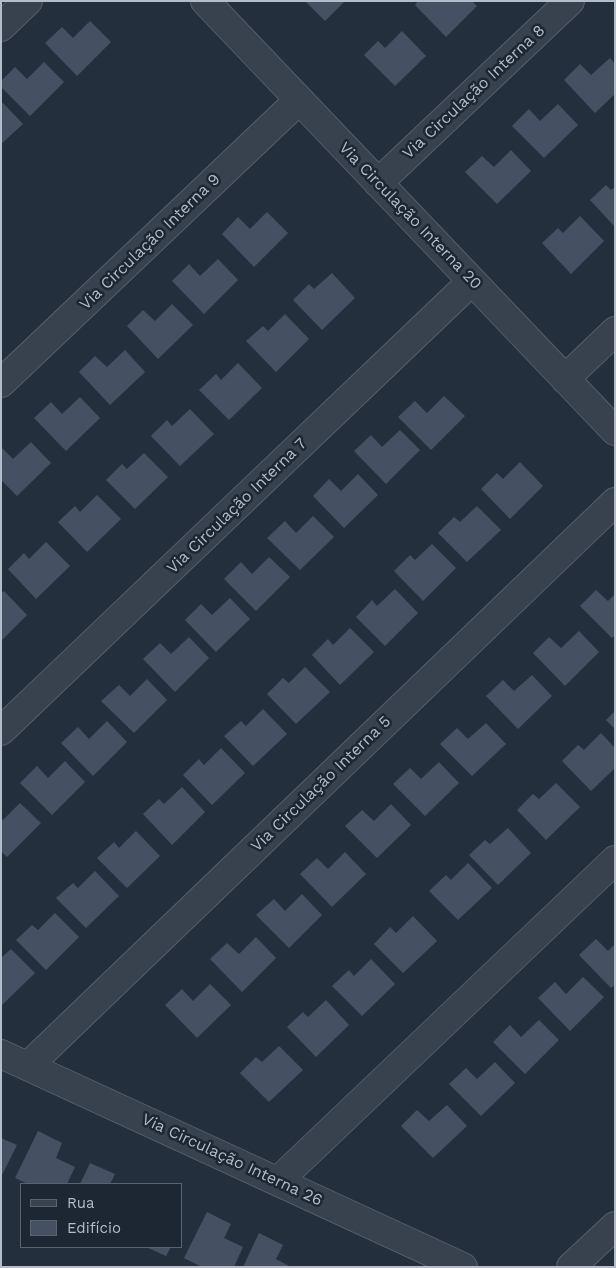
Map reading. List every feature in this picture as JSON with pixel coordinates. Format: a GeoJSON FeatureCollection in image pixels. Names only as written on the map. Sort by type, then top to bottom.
{"type":"FeatureCollection","features":[{"type":"Feature","properties":{"kind":"street"},"geometry":{"type":"LineString","coordinates":[[1,27],[28,1]]}},
{"type":"Feature","properties":{"kind":"street","name":"Via Circulação Interna 8"},"geometry":{"type":"LineString","coordinates":[[378,183],[570,1]]}},
{"type":"Feature","properties":{"kind":"street","name":"Via Circulação Interna 20"},"geometry":{"type":"LineString","coordinates":[[214,4],[299,100],[615,431]]}},
{"type":"Feature","properties":{"kind":"street","name":"Via Circulação Interna 9"},"geometry":{"type":"LineString","coordinates":[[1,383],[299,100]]}},
{"type":"Feature","properties":{"kind":"street","name":"Via Circulação Interna 7"},"geometry":{"type":"LineString","coordinates":[[1,730],[472,281]]}},
{"type":"Feature","properties":{"kind":"street"},"geometry":{"type":"LineString","coordinates":[[565,379],[615,331]]}},
{"type":"Feature","properties":{"kind":"street","name":"Via Circulação Interna 5"},"geometry":{"type":"LineString","coordinates":[[28,1066],[615,502]]}},
{"type":"Feature","properties":{"kind":"street"},"geometry":{"type":"LineString","coordinates":[[278,1182],[615,860]]}},
{"type":"Feature","properties":{"kind":"street","name":"Via Circulação Interna 26"},"geometry":{"type":"LineString","coordinates":[[1,1054],[463,1267]]}},
{"type":"Feature","properties":{"kind":"street"},"geometry":{"type":"LineString","coordinates":[[571,1267],[615,1226]]}},
{"type":"Feature","properties":{"kind":"building"},"geometry":{"type":"Polygon","coordinates":[[[305,1],[345,1],[325,21],[305,1]]]}},
{"type":"Feature","properties":{"kind":"building"},"geometry":{"type":"Polygon","coordinates":[[[418,1],[472,1],[477,6],[446,37],[415,5],[418,1]]]}},
{"type":"Feature","properties":{"kind":"building"},"geometry":{"type":"Polygon","coordinates":[[[90,21],[111,42],[77,76],[45,43],[62,27],[73,38],[90,21]]]}},
{"type":"Feature","properties":{"kind":"building"},"geometry":{"type":"Polygon","coordinates":[[[402,31],[426,56],[395,86],[364,55],[378,41],[385,48],[402,31]]]}},
{"type":"Feature","properties":{"kind":"building"},"geometry":{"type":"Polygon","coordinates":[[[610,58],[615,64],[615,94],[595,113],[564,80],[580,64],[591,75],[610,58]]]}},
{"type":"Feature","properties":{"kind":"building"},"geometry":{"type":"Polygon","coordinates":[[[44,62],[64,82],[30,116],[1,87],[1,81],[15,67],[27,79],[44,62]]]}},
{"type":"Feature","properties":{"kind":"building"},"geometry":{"type":"Polygon","coordinates":[[[3,103],[23,124],[1,144],[1,104],[3,103]]]}},
{"type":"Feature","properties":{"kind":"building"},"geometry":{"type":"Polygon","coordinates":[[[558,104],[578,125],[544,158],[512,126],[529,109],[540,121],[558,104]]]}},
{"type":"Feature","properties":{"kind":"building"},"geometry":{"type":"Polygon","coordinates":[[[511,150],[531,171],[497,204],[465,172],[482,156],[494,167],[511,150]]]}},
{"type":"Feature","properties":{"kind":"building"},"geometry":{"type":"Polygon","coordinates":[[[606,185],[611,190],[615,187],[615,227],[590,200],[606,185]]]}},
{"type":"Feature","properties":{"kind":"building"},"geometry":{"type":"Polygon","coordinates":[[[267,212],[288,233],[254,267],[222,234],[238,217],[250,229],[267,212]]]}},
{"type":"Feature","properties":{"kind":"building"},"geometry":{"type":"Polygon","coordinates":[[[580,216],[604,241],[571,274],[542,243],[558,228],[563,233],[580,216]]]}},
{"type":"Feature","properties":{"kind":"building"},"geometry":{"type":"Polygon","coordinates":[[[218,259],[238,280],[204,314],[172,281],[189,264],[200,276],[218,259]]]}},
{"type":"Feature","properties":{"kind":"building"},"geometry":{"type":"Polygon","coordinates":[[[332,273],[355,298],[322,330],[293,300],[309,284],[314,289],[332,273]]]}},
{"type":"Feature","properties":{"kind":"building"},"geometry":{"type":"Polygon","coordinates":[[[172,304],[193,325],[158,359],[127,326],[143,310],[155,321],[172,304]]]}},
{"type":"Feature","properties":{"kind":"building"},"geometry":{"type":"Polygon","coordinates":[[[285,314],[309,339],[276,372],[246,341],[263,326],[268,331],[285,314]]]}},
{"type":"Feature","properties":{"kind":"building"},"geometry":{"type":"Polygon","coordinates":[[[125,350],[145,372],[110,405],[79,372],[95,356],[107,367],[125,350]]]}},
{"type":"Feature","properties":{"kind":"building"},"geometry":{"type":"Polygon","coordinates":[[[238,363],[262,388],[229,420],[199,390],[216,374],[221,380],[238,363]]]}},
{"type":"Feature","properties":{"kind":"building"},"geometry":{"type":"Polygon","coordinates":[[[444,396],[465,416],[431,450],[398,417],[415,401],[427,413],[444,396]]]}},
{"type":"Feature","properties":{"kind":"building"},"geometry":{"type":"Polygon","coordinates":[[[80,397],[100,418],[66,451],[34,418],[51,402],[62,414],[80,397]]]}},
{"type":"Feature","properties":{"kind":"building"},"geometry":{"type":"Polygon","coordinates":[[[190,409],[214,434],[180,466],[151,436],[167,420],[172,426],[190,409]]]}},
{"type":"Feature","properties":{"kind":"building"},"geometry":{"type":"Polygon","coordinates":[[[400,430],[420,450],[386,484],[354,451],[371,435],[382,447],[400,430]]]}},
{"type":"Feature","properties":{"kind":"building"},"geometry":{"type":"Polygon","coordinates":[[[31,442],[51,463],[17,496],[1,480],[1,447],[13,459],[31,442]]]}},
{"type":"Feature","properties":{"kind":"building"},"geometry":{"type":"Polygon","coordinates":[[[144,453],[168,477],[135,509],[106,480],[122,464],[127,469],[144,453]]]}},
{"type":"Feature","properties":{"kind":"building"},"geometry":{"type":"Polygon","coordinates":[[[520,462],[543,486],[510,519],[481,489],[497,473],[503,479],[520,462]]]}},
{"type":"Feature","properties":{"kind":"building"},"geometry":{"type":"Polygon","coordinates":[[[358,474],[378,495],[344,528],[313,496],[329,479],[341,491],[358,474]]]}},
{"type":"Feature","properties":{"kind":"building"},"geometry":{"type":"Polygon","coordinates":[[[97,495],[121,519],[87,552],[58,522],[75,506],[80,512],[97,495]]]}},
{"type":"Feature","properties":{"kind":"building"},"geometry":{"type":"Polygon","coordinates":[[[477,506],[501,530],[467,562],[438,533],[454,517],[460,522],[477,506]]]}},
{"type":"Feature","properties":{"kind":"building"},"geometry":{"type":"Polygon","coordinates":[[[313,516],[334,537],[300,570],[267,538],[285,521],[296,533],[313,516]]]}},
{"type":"Feature","properties":{"kind":"building"},"geometry":{"type":"Polygon","coordinates":[[[46,542],[70,566],[36,599],[8,569],[24,553],[29,559],[46,542]]]}},
{"type":"Feature","properties":{"kind":"building"},"geometry":{"type":"Polygon","coordinates":[[[432,544],[456,568],[423,601],[394,571],[410,555],[415,560],[432,544]]]}},
{"type":"Feature","properties":{"kind":"building"},"geometry":{"type":"Polygon","coordinates":[[[269,557],[290,577],[256,611],[224,579],[241,562],[252,574],[269,557]]]}},
{"type":"Feature","properties":{"kind":"building"},"geometry":{"type":"Polygon","coordinates":[[[395,589],[418,613],[385,646],[356,617],[372,600],[377,606],[395,589]]]}},
{"type":"Feature","properties":{"kind":"building"},"geometry":{"type":"Polygon","coordinates":[[[596,590],[608,601],[615,594],[615,635],[612,638],[580,606],[596,590]]]}},
{"type":"Feature","properties":{"kind":"building"},"geometry":{"type":"Polygon","coordinates":[[[4,591],[27,615],[1,641],[1,593],[4,591]]]}},
{"type":"Feature","properties":{"kind":"building"},"geometry":{"type":"Polygon","coordinates":[[[230,598],[250,619],[216,652],[185,620],[201,604],[212,615],[230,598]]]}},
{"type":"Feature","properties":{"kind":"building"},"geometry":{"type":"Polygon","coordinates":[[[350,628],[374,652],[340,685],[312,655],[328,639],[333,645],[350,628]]]}},
{"type":"Feature","properties":{"kind":"building"},"geometry":{"type":"Polygon","coordinates":[[[579,631],[599,652],[565,686],[533,653],[549,637],[561,648],[579,631]]]}},
{"type":"Feature","properties":{"kind":"building"},"geometry":{"type":"Polygon","coordinates":[[[189,637],[209,658],[175,692],[143,659],[160,643],[171,654],[189,637]]]}},
{"type":"Feature","properties":{"kind":"building"},"geometry":{"type":"Polygon","coordinates":[[[305,667],[330,692],[296,724],[267,694],[283,678],[289,683],[305,667]]]}},
{"type":"Feature","properties":{"kind":"building"},"geometry":{"type":"Polygon","coordinates":[[[532,675],[552,696],[518,729],[486,696],[503,680],[514,691],[532,675]]]}},
{"type":"Feature","properties":{"kind":"building"},"geometry":{"type":"Polygon","coordinates":[[[147,679],[167,700],[134,733],[101,701],[119,685],[130,696],[147,679]]]}},
{"type":"Feature","properties":{"kind":"building"},"geometry":{"type":"Polygon","coordinates":[[[263,709],[287,734],[253,766],[224,736],[241,721],[246,726],[263,709]]]}},
{"type":"Feature","properties":{"kind":"building"},"geometry":{"type":"Polygon","coordinates":[[[615,711],[615,729],[606,720],[615,711]]]}},
{"type":"Feature","properties":{"kind":"building"},"geometry":{"type":"Polygon","coordinates":[[[107,721],[127,742],[93,776],[61,743],[78,727],[89,739],[107,721]]]}},
{"type":"Feature","properties":{"kind":"building"},"geometry":{"type":"Polygon","coordinates":[[[486,723],[506,744],[472,776],[440,744],[457,728],[468,739],[486,723]]]}},
{"type":"Feature","properties":{"kind":"building"},"geometry":{"type":"Polygon","coordinates":[[[601,733],[615,748],[615,768],[591,791],[562,761],[578,745],[584,750],[601,733]]]}},
{"type":"Feature","properties":{"kind":"building"},"geometry":{"type":"Polygon","coordinates":[[[221,748],[245,773],[212,805],[183,775],[199,759],[204,765],[221,748]]]}},
{"type":"Feature","properties":{"kind":"building"},"geometry":{"type":"Polygon","coordinates":[[[65,761],[85,782],[52,815],[20,783],[37,766],[48,778],[65,761]]]}},
{"type":"Feature","properties":{"kind":"building"},"geometry":{"type":"Polygon","coordinates":[[[439,762],[459,783],[425,816],[393,784],[410,768],[421,779],[439,762]]]}},
{"type":"Feature","properties":{"kind":"building"},"geometry":{"type":"Polygon","coordinates":[[[556,783],[580,807],[546,840],[517,810],[533,794],[539,799],[556,783]]]}},
{"type":"Feature","properties":{"kind":"building"},"geometry":{"type":"Polygon","coordinates":[[[182,787],[205,812],[172,845],[143,814],[159,799],[164,804],[182,787]]]}},
{"type":"Feature","properties":{"kind":"building"},"geometry":{"type":"Polygon","coordinates":[[[20,803],[41,823],[7,857],[1,851],[1,818],[3,820],[20,803]]]}},
{"type":"Feature","properties":{"kind":"building"},"geometry":{"type":"Polygon","coordinates":[[[391,804],[411,825],[377,858],[345,826],[362,810],[374,821],[391,804]]]}},
{"type":"Feature","properties":{"kind":"building"},"geometry":{"type":"Polygon","coordinates":[[[508,828],[531,853],[498,885],[469,855],[485,840],[490,844],[508,828]]]}},
{"type":"Feature","properties":{"kind":"building"},"geometry":{"type":"Polygon","coordinates":[[[136,831],[160,856],[127,888],[97,858],[114,842],[119,848],[136,831]]]}},
{"type":"Feature","properties":{"kind":"building"},"geometry":{"type":"Polygon","coordinates":[[[345,852],[366,874],[332,907],[300,874],[317,858],[328,869],[345,852]]]}},
{"type":"Feature","properties":{"kind":"building"},"geometry":{"type":"Polygon","coordinates":[[[468,863],[492,888],[458,920],[429,891],[446,875],[451,880],[468,863]]]}},
{"type":"Feature","properties":{"kind":"building"},"geometry":{"type":"Polygon","coordinates":[[[95,871],[119,896],[86,928],[56,898],[73,883],[78,888],[95,871]]]}},
{"type":"Feature","properties":{"kind":"building"},"geometry":{"type":"Polygon","coordinates":[[[302,894],[322,915],[289,948],[256,915],[274,899],[285,911],[302,894]]]}},
{"type":"Feature","properties":{"kind":"building"},"geometry":{"type":"Polygon","coordinates":[[[55,913],[79,937],[46,970],[16,940],[32,925],[38,930],[55,913]]]}},
{"type":"Feature","properties":{"kind":"building"},"geometry":{"type":"Polygon","coordinates":[[[413,916],[437,941],[403,973],[374,944],[390,927],[396,933],[413,916]]]}},
{"type":"Feature","properties":{"kind":"building"},"geometry":{"type":"Polygon","coordinates":[[[256,937],[276,958],[242,992],[210,959],[227,943],[239,954],[256,937]]]}},
{"type":"Feature","properties":{"kind":"building"},"geometry":{"type":"Polygon","coordinates":[[[596,939],[608,951],[615,944],[615,985],[611,988],[579,955],[596,939]]]}},
{"type":"Feature","properties":{"kind":"building"},"geometry":{"type":"Polygon","coordinates":[[[11,949],[35,973],[1,1006],[1,958],[11,949]]]}},
{"type":"Feature","properties":{"kind":"building"},"geometry":{"type":"Polygon","coordinates":[[[371,959],[395,984],[362,1016],[332,986],[349,970],[354,976],[371,959]]]}},
{"type":"Feature","properties":{"kind":"building"},"geometry":{"type":"Polygon","coordinates":[[[583,977],[604,997],[570,1031],[538,998],[555,982],[566,994],[583,977]]]}},
{"type":"Feature","properties":{"kind":"building"},"geometry":{"type":"Polygon","coordinates":[[[210,984],[231,1005],[197,1038],[165,1005],[182,989],[193,1001],[210,984]]]}},
{"type":"Feature","properties":{"kind":"building"},"geometry":{"type":"Polygon","coordinates":[[[326,1000],[349,1025],[316,1057],[287,1027],[303,1012],[308,1017],[326,1000]]]}},
{"type":"Feature","properties":{"kind":"building"},"geometry":{"type":"Polygon","coordinates":[[[539,1020],[559,1040],[525,1074],[493,1042],[510,1025],[521,1037],[539,1020]]]}},
{"type":"Feature","properties":{"kind":"building"},"geometry":{"type":"Polygon","coordinates":[[[279,1046],[303,1070],[269,1102],[240,1073],[256,1057],[262,1062],[279,1046]]]}},
{"type":"Feature","properties":{"kind":"building"},"geometry":{"type":"Polygon","coordinates":[[[495,1062],[515,1083],[481,1116],[449,1084],[466,1068],[477,1079],[495,1062]]]}},
{"type":"Feature","properties":{"kind":"building"},"geometry":{"type":"Polygon","coordinates":[[[447,1105],[467,1126],[433,1158],[401,1126],[417,1110],[429,1121],[447,1105]]]}},
{"type":"Feature","properties":{"kind":"building"},"geometry":{"type":"Polygon","coordinates":[[[38,1131],[62,1143],[56,1158],[75,1167],[67,1183],[26,1183],[15,1178],[38,1131]]]}},
{"type":"Feature","properties":{"kind":"building"},"geometry":{"type":"Polygon","coordinates":[[[1,1138],[17,1145],[1,1177],[1,1138]]]}},
{"type":"Feature","properties":{"kind":"building"},"geometry":{"type":"Polygon","coordinates":[[[90,1163],[115,1174],[110,1183],[80,1183],[90,1163]]]}},
{"type":"Feature","properties":{"kind":"building"},"geometry":{"type":"Polygon","coordinates":[[[207,1212],[231,1224],[224,1238],[243,1247],[234,1267],[202,1267],[184,1258],[207,1212]]]}},
{"type":"Feature","properties":{"kind":"building"},"geometry":{"type":"Polygon","coordinates":[[[259,1233],[283,1245],[276,1259],[291,1267],[243,1267],[259,1233]]]}},
{"type":"Feature","properties":{"kind":"building"},"geometry":{"type":"Polygon","coordinates":[[[148,1248],[170,1248],[166,1256],[148,1248]]]}}]}
